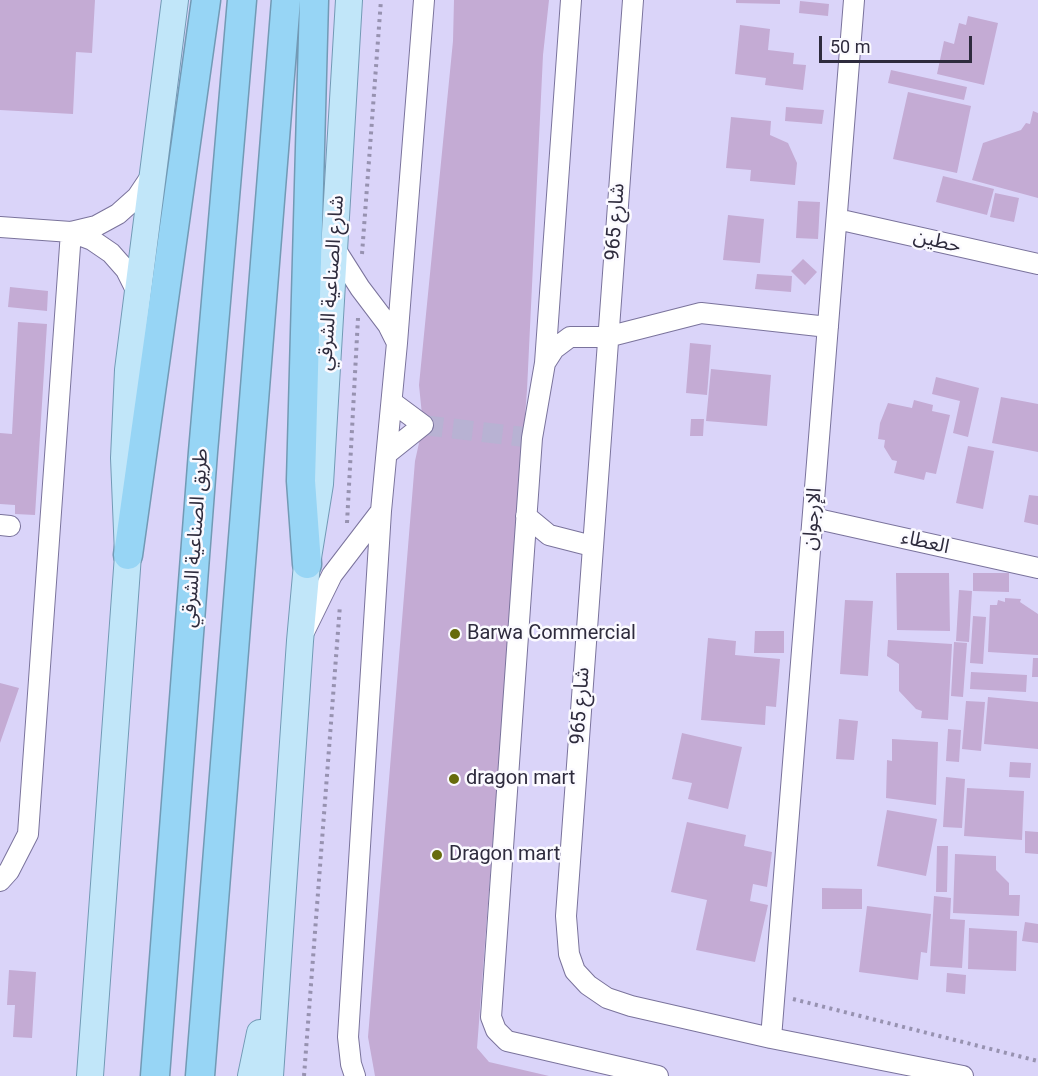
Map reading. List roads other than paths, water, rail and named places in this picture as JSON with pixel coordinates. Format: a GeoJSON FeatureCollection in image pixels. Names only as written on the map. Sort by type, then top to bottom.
{"type":"FeatureCollection","features":[{"type":"Feature","properties":{"kind":"highway"},"geometry":{"type":"LineString","coordinates":[[128,555],[206,0]]}},
{"type":"Feature","properties":{"kind":"highway","name":"طريق الصناعية الشرقي"},"geometry":{"type":"LineString","coordinates":[[155,1076],[203,452],[242,0]]}},
{"type":"Feature","properties":{"kind":"highway"},"geometry":{"type":"LineString","coordinates":[[200,1076],[286,0]]}},
{"type":"Feature","properties":{"kind":"highway"},"geometry":{"type":"LineString","coordinates":[[307,564],[302,481],[314,0]]}},
{"type":"Feature","properties":{"kind":"main road"},"geometry":{"type":"LineString","coordinates":[[90,1076],[128,555],[124,421],[136,291],[175,0]]}},
{"type":"Feature","properties":{"kind":"main road","name":"شارع الصناعية الشرقي"},"geometry":{"type":"LineString","coordinates":[[307,564],[320,484],[349,0]]}},
{"type":"Feature","properties":{"kind":"main road"},"geometry":{"type":"LineString","coordinates":[[270,1076],[307,564]]}},
{"type":"Feature","properties":{"kind":"main road"},"geometry":{"type":"LineString","coordinates":[[72,1076],[102,924]]}},
{"type":"Feature","properties":{"kind":"main road"},"geometry":{"type":"LineString","coordinates":[[102,924],[108,1076]]}},
{"type":"Feature","properties":{"kind":"main road"},"geometry":{"type":"LineString","coordinates":[[251,1076],[279,947]]}},
{"type":"Feature","properties":{"kind":"main road"},"geometry":{"type":"LineString","coordinates":[[279,947],[287,1076]]}},
{"type":"Feature","properties":{"kind":"street"},"geometry":{"type":"LineString","coordinates":[[356,1076],[351,1065],[348,1037],[381,511],[398,343],[424,0]]}},
{"type":"Feature","properties":{"kind":"street"},"geometry":{"type":"LineString","coordinates":[[571,0],[544,363],[528,437],[526,516],[491,1017],[496,1030],[507,1041],[658,1076]]}},
{"type":"Feature","properties":{"kind":"street","name":"شارع 965"},"geometry":{"type":"LineString","coordinates":[[633,0],[566,916],[568,945],[575,971],[588,985],[607,998],[771,1038],[963,1076]]}},
{"type":"Feature","properties":{"kind":"street","name":"الإرجوان"},"geometry":{"type":"LineString","coordinates":[[771,1038],[854,0]]}},
{"type":"Feature","properties":{"kind":"street"},"geometry":{"type":"LineString","coordinates":[[71,232],[96,226],[118,214],[137,197],[151,176]]}},
{"type":"Feature","properties":{"kind":"street","name":"حطين"},"geometry":{"type":"LineString","coordinates":[[837,219],[1038,264]]}},
{"type":"Feature","properties":{"kind":"street"},"geometry":{"type":"LineString","coordinates":[[0,227],[71,232],[92,240],[111,253],[126,270],[136,291]]}},
{"type":"Feature","properties":{"kind":"street"},"geometry":{"type":"LineString","coordinates":[[0,881],[9,871],[28,834],[71,232]]}},
{"type":"Feature","properties":{"kind":"street"},"geometry":{"type":"LineString","coordinates":[[334,247],[398,343]]}},
{"type":"Feature","properties":{"kind":"street"},"geometry":{"type":"LineString","coordinates":[[544,363],[554,349],[570,337],[608,337],[701,313],[828,327]]}},
{"type":"Feature","properties":{"kind":"street"},"geometry":{"type":"LineString","coordinates":[[388,453],[423,425],[392,402]]}},
{"type":"Feature","properties":{"kind":"street"},"geometry":{"type":"LineString","coordinates":[[300,641],[332,575],[381,511]]}},
{"type":"Feature","properties":{"kind":"street"},"geometry":{"type":"LineString","coordinates":[[526,516],[549,535],[592,546]]}},
{"type":"Feature","properties":{"kind":"street","name":"العطاء"},"geometry":{"type":"LineString","coordinates":[[813,518],[1038,568]]}},
{"type":"Feature","properties":{"kind":"tunnel"},"geometry":{"type":"LineString","coordinates":[[423,425],[524,437]]}},
{"type":"Feature","properties":{"kind":"place","name":"Barwa Commercial"},"geometry":{"type":"Point","coordinates":[455,634]}},
{"type":"Feature","properties":{"kind":"place","name":"dragon mart"},"geometry":{"type":"Point","coordinates":[454,779]}},
{"type":"Feature","properties":{"kind":"place","name":"Dragon mart"},"geometry":{"type":"Point","coordinates":[437,855]}}]}
